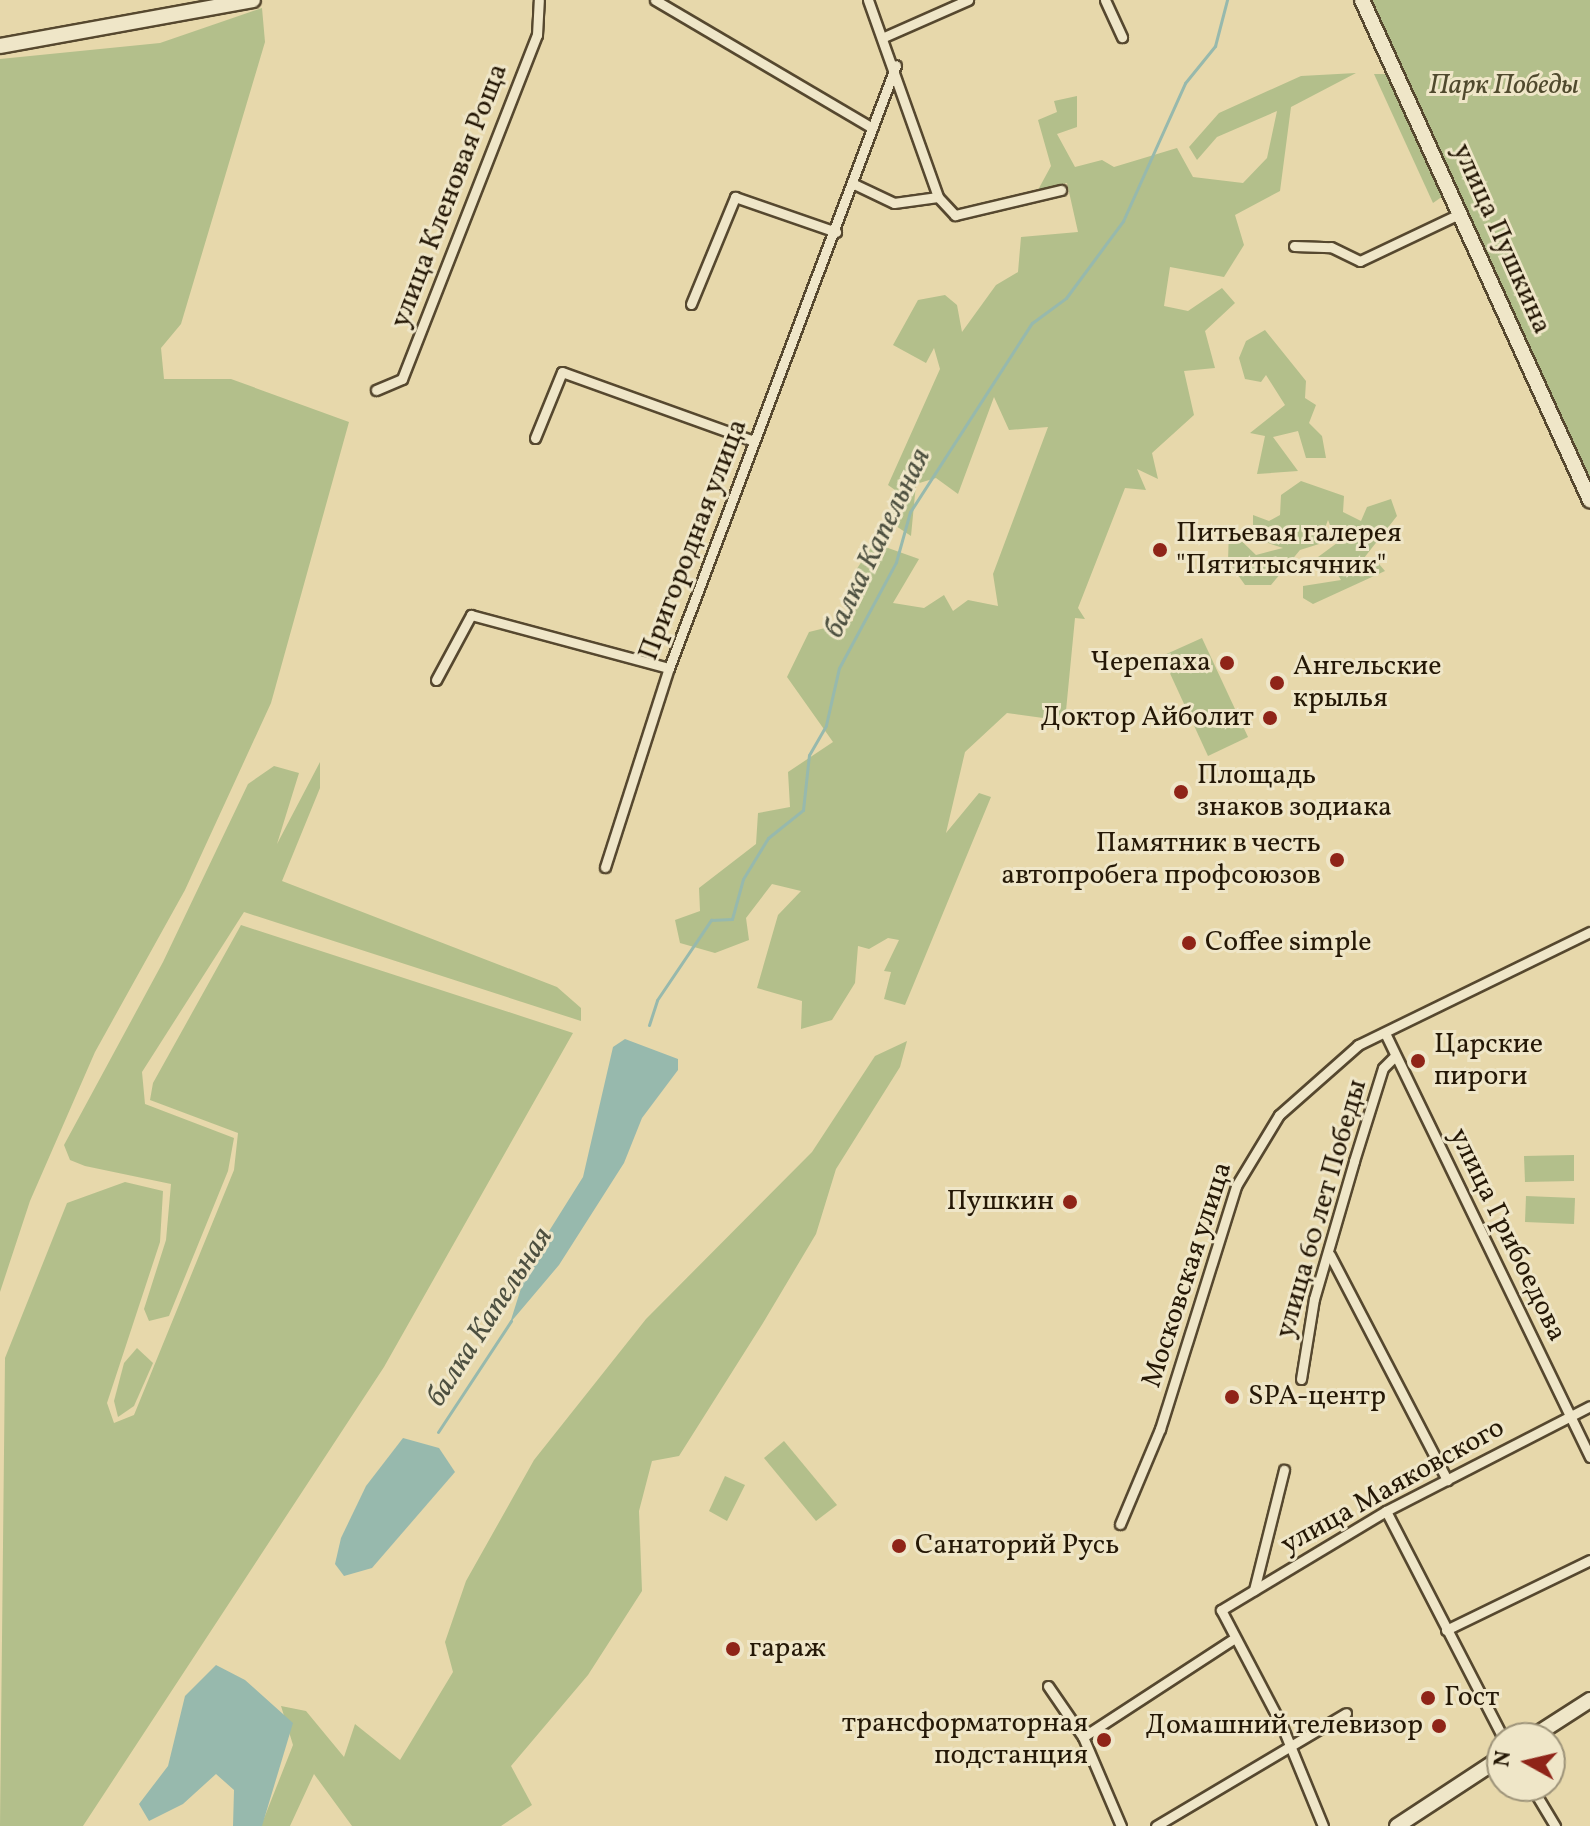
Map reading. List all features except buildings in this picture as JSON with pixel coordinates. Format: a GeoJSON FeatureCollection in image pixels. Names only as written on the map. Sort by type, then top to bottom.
{"type":"FeatureCollection","features":[{"type":"Feature","properties":{"kind":"street"},"geometry":{"type":"LineString","coordinates":[[0,46],[253,0]]}},
{"type":"Feature","properties":{"kind":"street","name":"улица Кленовая Роща"},"geometry":{"type":"LineString","coordinates":[[376,390],[402,379],[537,35],[539,0]]}},
{"type":"Feature","properties":{"kind":"street"},"geometry":{"type":"LineString","coordinates":[[655,0],[872,128]]}},
{"type":"Feature","properties":{"kind":"street"},"geometry":{"type":"LineString","coordinates":[[868,0],[896,65],[938,197],[955,215],[1061,190]]}},
{"type":"Feature","properties":{"kind":"street"},"geometry":{"type":"LineString","coordinates":[[884,37],[968,0]]}},
{"type":"Feature","properties":{"kind":"street"},"geometry":{"type":"LineString","coordinates":[[1105,0],[1122,37]]}},
{"type":"Feature","properties":{"kind":"street","name":"улица Пушкина"},"geometry":{"type":"LineString","coordinates":[[1362,0],[1590,500]]}},
{"type":"Feature","properties":{"kind":"street","name":"Пригородная улица"},"geometry":{"type":"LineString","coordinates":[[605,867],[669,668],[836,232],[896,65]]}},
{"type":"Feature","properties":{"kind":"street"},"geometry":{"type":"LineString","coordinates":[[854,184],[894,203],[938,197]]}},
{"type":"Feature","properties":{"kind":"street"},"geometry":{"type":"LineString","coordinates":[[691,304],[735,197],[836,232]]}},
{"type":"Feature","properties":{"kind":"street"},"geometry":{"type":"LineString","coordinates":[[1294,246],[1331,247],[1360,261],[1461,213]]}},
{"type":"Feature","properties":{"kind":"street"},"geometry":{"type":"LineString","coordinates":[[535,438],[562,372],[754,441]]}},
{"type":"Feature","properties":{"kind":"street"},"geometry":{"type":"LineString","coordinates":[[436,680],[471,615],[669,668]]}},
{"type":"Feature","properties":{"kind":"street","name":"Московская улица"},"geometry":{"type":"LineString","coordinates":[[1120,1524],[1160,1429],[1236,1186],[1255,1149],[1335,1061],[1385,1033],[1590,932]]}},
{"type":"Feature","properties":{"kind":"street","name":"улица Грибоедова"},"geometry":{"type":"LineString","coordinates":[[1385,1033],[1590,1457]]}},
{"type":"Feature","properties":{"kind":"street","name":"улица 60 лет Победы"},"geometry":{"type":"LineString","coordinates":[[1301,1379],[1314,1299],[1330,1255],[1383,1068],[1395,1056]]}},
{"type":"Feature","properties":{"kind":"street"},"geometry":{"type":"LineString","coordinates":[[1330,1255],[1447,1480]]}},
{"type":"Feature","properties":{"kind":"street","name":"улица Маяковского"},"geometry":{"type":"LineString","coordinates":[[1232,1640],[1221,1610],[1386,1511],[1590,1406]]}},
{"type":"Feature","properties":{"kind":"street"},"geometry":{"type":"LineString","coordinates":[[1254,1590],[1284,1470]]}},
{"type":"Feature","properties":{"kind":"street"},"geometry":{"type":"LineString","coordinates":[[1386,1511],[1495,1722]]}},
{"type":"Feature","properties":{"kind":"street"},"geometry":{"type":"LineString","coordinates":[[1446,1630],[1590,1560]]}},
{"type":"Feature","properties":{"kind":"street"},"geometry":{"type":"LineString","coordinates":[[1083,1737],[1232,1640],[1323,1826]]}},
{"type":"Feature","properties":{"kind":"street"},"geometry":{"type":"LineString","coordinates":[[1048,1686],[1083,1737],[1121,1826]]}},
{"type":"Feature","properties":{"kind":"street"},"geometry":{"type":"LineString","coordinates":[[1556,1722],[1590,1700]]}},
{"type":"Feature","properties":{"kind":"street"},"geometry":{"type":"LineString","coordinates":[[1156,1826],[1346,1713]]}},
{"type":"Feature","properties":{"kind":"street"},"geometry":{"type":"LineString","coordinates":[[1397,1826],[1486,1768]]}},
{"type":"Feature","properties":{"kind":"street"},"geometry":{"type":"LineString","coordinates":[[1541,1802],[1555,1826]]}},
{"type":"Feature","properties":{"kind":"green space","name":"Парк Победы"},"geometry":{"type":"Polygon","coordinates":[[[1368,0],[1590,0],[1590,484],[1427,123],[1368,0]]]}},
{"type":"Feature","properties":{"kind":"green space"},"geometry":{"type":"Polygon","coordinates":[[[262,8],[265,42],[181,324],[161,348],[164,379],[231,379],[349,422],[271,703],[185,890],[95,1052],[30,1201],[0,1292],[0,59],[160,43],[262,8]]]}},
{"type":"Feature","properties":{"kind":"green space"},"geometry":{"type":"Polygon","coordinates":[[[1356,73],[1291,107],[1280,191],[1235,215],[1244,245],[1224,277],[1170,267],[1164,306],[1188,311],[1222,288],[1235,303],[1205,331],[1215,368],[1184,371],[1194,415],[1152,453],[1158,479],[1137,469],[1146,490],[1125,488],[1078,608],[1085,619],[1075,618],[1065,721],[1007,713],[965,752],[946,833],[979,793],[991,797],[905,1005],[884,999],[891,972],[884,971],[899,940],[888,938],[869,949],[858,946],[855,983],[832,1020],[801,1029],[802,1001],[757,988],[778,915],[801,891],[772,884],[746,918],[749,940],[715,953],[680,943],[675,920],[700,911],[699,888],[756,844],[758,813],[790,807],[788,772],[833,742],[787,677],[809,632],[853,621],[854,573],[874,543],[919,559],[893,603],[924,608],[944,595],[953,611],[968,600],[998,606],[993,574],[1048,427],[1009,430],[994,397],[958,494],[936,478],[916,484],[911,536],[890,522],[895,490],[888,485],[940,369],[934,348],[926,363],[893,345],[918,300],[945,295],[957,305],[962,332],[996,285],[1018,272],[1021,237],[1078,232],[1067,183],[1038,190],[1051,166],[1038,120],[1057,112],[1054,101],[1077,96],[1077,127],[1057,134],[1075,167],[1102,160],[1114,167],[1177,148],[1193,177],[1243,183],[1267,158],[1277,111],[1217,137],[1197,160],[1189,147],[1219,113],[1301,76],[1356,73]]]}},
{"type":"Feature","properties":{"kind":"green space"},"geometry":{"type":"Polygon","coordinates":[[[1374,74],[1389,74],[1446,194],[1433,203],[1374,74]]]}},
{"type":"Feature","properties":{"kind":"green space"},"geometry":{"type":"Polygon","coordinates":[[[1265,330],[1306,381],[1305,398],[1316,405],[1309,423],[1322,436],[1326,458],[1306,458],[1298,431],[1273,437],[1298,471],[1257,474],[1265,436],[1250,433],[1285,405],[1266,375],[1261,382],[1245,379],[1239,358],[1246,341],[1265,330]]]}},
{"type":"Feature","properties":{"kind":"green space"},"geometry":{"type":"Polygon","coordinates":[[[1301,481],[1344,496],[1343,512],[1361,521],[1367,507],[1391,499],[1397,516],[1364,558],[1366,570],[1379,564],[1385,571],[1313,604],[1303,598],[1303,586],[1341,580],[1335,570],[1352,557],[1318,557],[1337,543],[1328,520],[1319,544],[1300,550],[1271,585],[1245,585],[1228,561],[1229,529],[1256,555],[1283,548],[1253,538],[1253,515],[1269,521],[1280,515],[1281,495],[1301,481]]]}},
{"type":"Feature","properties":{"kind":"green space"},"geometry":{"type":"Polygon","coordinates":[[[1202,638],[1248,737],[1208,756],[1162,656],[1202,638]]]}},
{"type":"Feature","properties":{"kind":"green space"},"geometry":{"type":"Polygon","coordinates":[[[320,762],[320,788],[282,881],[557,987],[581,1008],[581,1021],[244,912],[142,1072],[145,1104],[234,1138],[228,1171],[169,1316],[149,1321],[144,1309],[166,1240],[171,1184],[85,1166],[70,1160],[64,1145],[163,962],[248,784],[274,766],[299,773],[277,844],[320,762]]]}},
{"type":"Feature","properties":{"kind":"green space"},"geometry":{"type":"Polygon","coordinates":[[[241,925],[573,1033],[384,1367],[83,1826],[0,1826],[5,1358],[67,1203],[125,1182],[163,1191],[160,1242],[107,1403],[114,1423],[134,1415],[234,1170],[238,1133],[150,1100],[153,1083],[241,925]]]}},
{"type":"Feature","properties":{"kind":"green space"},"geometry":{"type":"Polygon","coordinates":[[[907,1041],[900,1067],[836,1169],[816,1234],[763,1323],[679,1456],[652,1461],[639,1511],[642,1591],[588,1675],[511,1766],[532,1805],[501,1826],[352,1826],[314,1774],[290,1826],[261,1826],[293,1745],[281,1706],[306,1711],[344,1757],[355,1724],[400,1760],[453,1672],[445,1642],[466,1581],[534,1460],[646,1319],[812,1152],[875,1056],[907,1041]]]}},
{"type":"Feature","properties":{"kind":"green space"},"geometry":{"type":"Polygon","coordinates":[[[1574,1155],[1574,1181],[1525,1182],[1524,1156],[1574,1155]]]}},
{"type":"Feature","properties":{"kind":"green space"},"geometry":{"type":"Polygon","coordinates":[[[1526,1196],[1575,1198],[1574,1224],[1525,1222],[1526,1196]]]}},
{"type":"Feature","properties":{"kind":"green space"},"geometry":{"type":"Polygon","coordinates":[[[137,1348],[153,1363],[134,1406],[118,1417],[114,1401],[124,1363],[137,1348]]]}},
{"type":"Feature","properties":{"kind":"green space"},"geometry":{"type":"Polygon","coordinates":[[[784,1441],[837,1505],[816,1521],[764,1458],[784,1441]]]}},
{"type":"Feature","properties":{"kind":"green space"},"geometry":{"type":"Polygon","coordinates":[[[725,1476],[745,1485],[727,1521],[709,1511],[725,1476]]]}},
{"type":"Feature","properties":{"kind":"water"},"geometry":{"type":"Polygon","coordinates":[[[625,1039],[678,1059],[678,1070],[642,1118],[624,1163],[559,1265],[510,1323],[529,1263],[583,1177],[613,1047],[625,1039]]]}},
{"type":"Feature","properties":{"kind":"water"},"geometry":{"type":"Polygon","coordinates":[[[403,1438],[439,1448],[455,1472],[372,1568],[344,1576],[335,1564],[341,1538],[366,1486],[403,1438]]]}},
{"type":"Feature","properties":{"kind":"water"},"geometry":{"type":"Polygon","coordinates":[[[216,1665],[245,1680],[293,1723],[262,1826],[233,1826],[234,1790],[216,1774],[183,1804],[149,1821],[139,1804],[168,1766],[185,1696],[216,1665]]]}},
{"type":"Feature","properties":{"kind":"waterway","name":"балка Капельная"},"geometry":{"type":"LineString","coordinates":[[649,1025],[657,1000],[711,920],[732,919],[743,879],[768,838],[803,810],[809,755],[826,725],[839,668],[896,562],[910,512],[1032,323],[1066,298],[1123,221],[1185,83],[1215,46],[1227,0]]}},
{"type":"Feature","properties":{"kind":"waterway","name":"балка Капельная"},"geometry":{"type":"LineString","coordinates":[[438,1432],[511,1321]]}},
{"type":"Feature","properties":{"kind":"place","name":"Питьевая галерея \"Пятитысячник\""},"geometry":{"type":"Point","coordinates":[1160,550]}},
{"type":"Feature","properties":{"kind":"place","name":"Черепаха"},"geometry":{"type":"Point","coordinates":[1227,663]}},
{"type":"Feature","properties":{"kind":"place","name":"Ангельские крылья"},"geometry":{"type":"Point","coordinates":[1277,683]}},
{"type":"Feature","properties":{"kind":"place","name":"Доктор Айболит"},"geometry":{"type":"Point","coordinates":[1270,718]}},
{"type":"Feature","properties":{"kind":"place","name":"Площадь знаков зодиака"},"geometry":{"type":"Point","coordinates":[1181,792]}},
{"type":"Feature","properties":{"kind":"place","name":"Памятник в честь автопробега профсоюзов"},"geometry":{"type":"Point","coordinates":[1337,860]}},
{"type":"Feature","properties":{"kind":"place","name":"Coffee simple"},"geometry":{"type":"Point","coordinates":[1189,943]}},
{"type":"Feature","properties":{"kind":"place","name":"Царские пироги"},"geometry":{"type":"Point","coordinates":[1418,1061]}},
{"type":"Feature","properties":{"kind":"place","name":"Пушкин"},"geometry":{"type":"Point","coordinates":[1070,1202]}},
{"type":"Feature","properties":{"kind":"place","name":"SPA-центр"},"geometry":{"type":"Point","coordinates":[1232,1397]}},
{"type":"Feature","properties":{"kind":"place","name":"Санаторий Русь"},"geometry":{"type":"Point","coordinates":[899,1546]}},
{"type":"Feature","properties":{"kind":"place","name":"гараж"},"geometry":{"type":"Point","coordinates":[733,1649]}},
{"type":"Feature","properties":{"kind":"place","name":"Гост"},"geometry":{"type":"Point","coordinates":[1428,1698]}},
{"type":"Feature","properties":{"kind":"place","name":"Домашний телевизор"},"geometry":{"type":"Point","coordinates":[1439,1726]}},
{"type":"Feature","properties":{"kind":"place","name":"трансформаторная подстанция"},"geometry":{"type":"Point","coordinates":[1104,1740]}}]}
